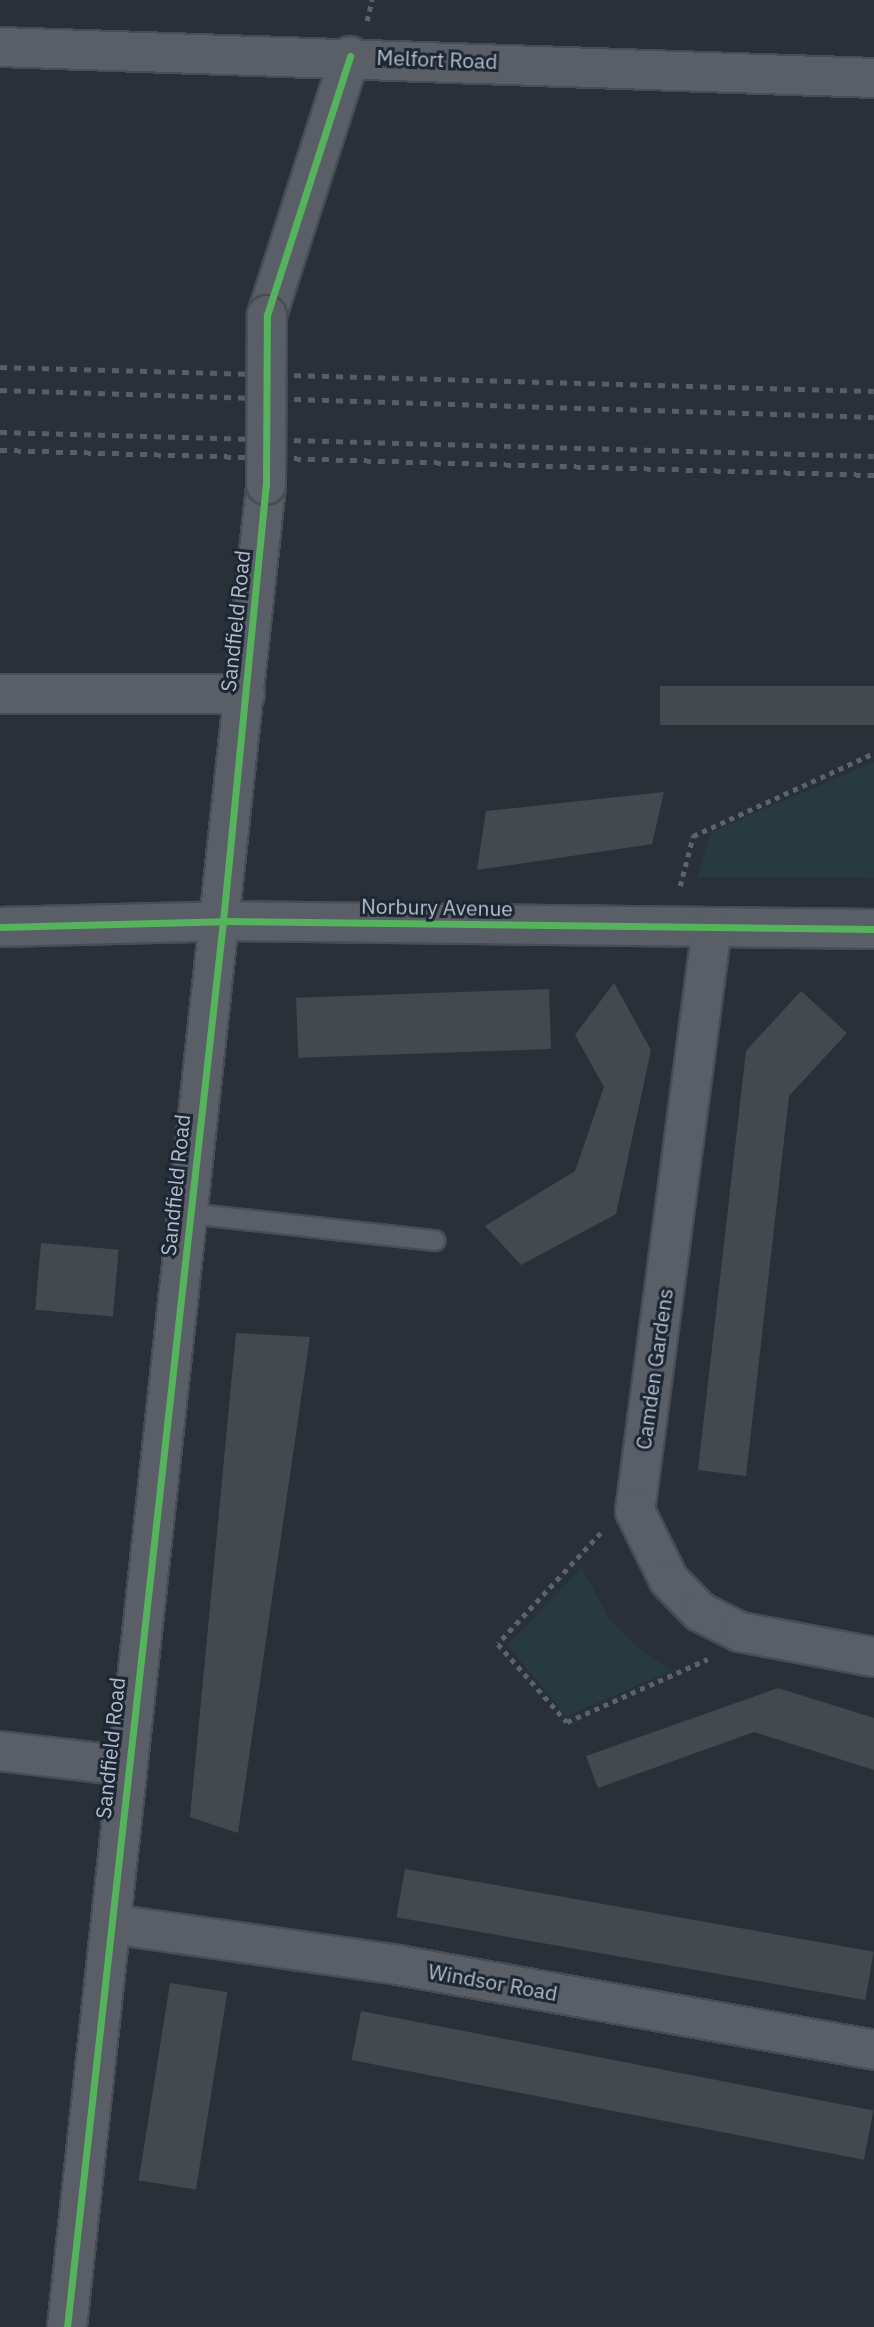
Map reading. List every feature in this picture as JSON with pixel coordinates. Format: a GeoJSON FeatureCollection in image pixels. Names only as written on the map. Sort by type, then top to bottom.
{"type":"FeatureCollection","features":[{"type":"Feature","properties":{"kind":"street","name":"Melfort Road"},"geometry":{"type":"LineString","coordinates":[[0,47],[350,57],[874,78]]}},
{"type":"Feature","properties":{"kind":"street","name":"Sandfield Road"},"geometry":{"type":"LineString","coordinates":[[67,2327],[111,1924],[125,1766],[223,921],[266,485],[267,315],[350,57]]}},
{"type":"Feature","properties":{"kind":"street"},"geometry":{"type":"LineString","coordinates":[[0,694],[245,694]]}},
{"type":"Feature","properties":{"kind":"street","name":"Norbury Avenue"},"geometry":{"type":"LineString","coordinates":[[0,927],[223,921],[874,929]]}},
{"type":"Feature","properties":{"kind":"street","name":"Camden Gardens"},"geometry":{"type":"LineString","coordinates":[[635,1511],[712,927]]}},
{"type":"Feature","properties":{"kind":"street"},"geometry":{"type":"LineString","coordinates":[[635,1511],[669,1580],[701,1612],[740,1632],[874,1657]]}},
{"type":"Feature","properties":{"kind":"street"},"geometry":{"type":"LineString","coordinates":[[0,1751],[125,1766]]}},
{"type":"Feature","properties":{"kind":"street","name":"Windsor Road"},"geometry":{"type":"LineString","coordinates":[[111,1924],[398,1965],[874,2050]]}},
{"type":"Feature","properties":{"kind":"lane"},"geometry":{"type":"LineString","coordinates":[[189,1213],[435,1240]]}},
{"type":"Feature","properties":{"kind":"path"},"geometry":{"type":"LineString","coordinates":[[670,926],[693,836],[874,753]]}},
{"type":"Feature","properties":{"kind":"path"},"geometry":{"type":"LineString","coordinates":[[635,1511],[609,1525],[498,1644],[567,1722],[721,1654],[740,1632]]}},
{"type":"Feature","properties":{"kind":"green space"},"geometry":{"type":"Polygon","coordinates":[[[874,762],[874,878],[697,877],[711,832],[874,762]]]}},
{"type":"Feature","properties":{"kind":"green space"},"geometry":{"type":"Polygon","coordinates":[[[582,1568],[609,1619],[645,1654],[673,1670],[567,1716],[507,1645],[582,1568]]]}},
{"type":"Feature","properties":{"kind":"building"},"geometry":{"type":"Polygon","coordinates":[[[660,686],[874,686],[874,725],[660,725],[660,686]]]}},
{"type":"Feature","properties":{"kind":"building"},"geometry":{"type":"Polygon","coordinates":[[[664,792],[652,844],[477,870],[486,811],[664,792]]]}},
{"type":"Feature","properties":{"kind":"building"},"geometry":{"type":"Polygon","coordinates":[[[614,983],[651,1050],[616,1214],[521,1265],[485,1226],[575,1171],[604,1087],[575,1035],[614,983]]]}},
{"type":"Feature","properties":{"kind":"building"},"geometry":{"type":"Polygon","coordinates":[[[549,989],[551,1049],[298,1058],[296,998],[549,989]]]}},
{"type":"Feature","properties":{"kind":"building"},"geometry":{"type":"Polygon","coordinates":[[[801,991],[847,1033],[789,1096],[746,1476],[698,1470],[746,1051],[801,991]]]}},
{"type":"Feature","properties":{"kind":"building"},"geometry":{"type":"Polygon","coordinates":[[[41,1243],[119,1250],[113,1317],[35,1310],[41,1243]]]}},
{"type":"Feature","properties":{"kind":"building"},"geometry":{"type":"Polygon","coordinates":[[[236,1333],[310,1337],[238,1833],[190,1817],[236,1333]]]}},
{"type":"Feature","properties":{"kind":"building"},"geometry":{"type":"Polygon","coordinates":[[[778,1688],[874,1718],[874,1770],[754,1732],[598,1788],[586,1756],[778,1688]]]}},
{"type":"Feature","properties":{"kind":"building"},"geometry":{"type":"Polygon","coordinates":[[[405,1869],[874,1952],[865,2000],[396,1917],[405,1869]]]}},
{"type":"Feature","properties":{"kind":"building"},"geometry":{"type":"Polygon","coordinates":[[[170,1983],[227,1992],[196,2190],[139,2181],[170,1983]]]}},
{"type":"Feature","properties":{"kind":"building"},"geometry":{"type":"Polygon","coordinates":[[[361,2011],[873,2111],[864,2160],[351,2060],[361,2011]]]}},
{"type":"Feature","properties":{"kind":"railway"},"geometry":{"type":"LineString","coordinates":[[0,367],[874,391]]}},
{"type":"Feature","properties":{"kind":"railway"},"geometry":{"type":"LineString","coordinates":[[0,390],[874,417]]}},
{"type":"Feature","properties":{"kind":"railway"},"geometry":{"type":"LineString","coordinates":[[0,432],[874,456]]}},
{"type":"Feature","properties":{"kind":"railway"},"geometry":{"type":"LineString","coordinates":[[0,450],[874,475]]}},
{"type":"Feature","properties":{"kind":"cycle path"},"geometry":{"type":"LineString","coordinates":[[67,2327],[223,921],[266,485],[267,315],[350,56]]}},
{"type":"Feature","properties":{"kind":"cycle path"},"geometry":{"type":"LineString","coordinates":[[0,927],[223,921],[874,929]]}}]}
